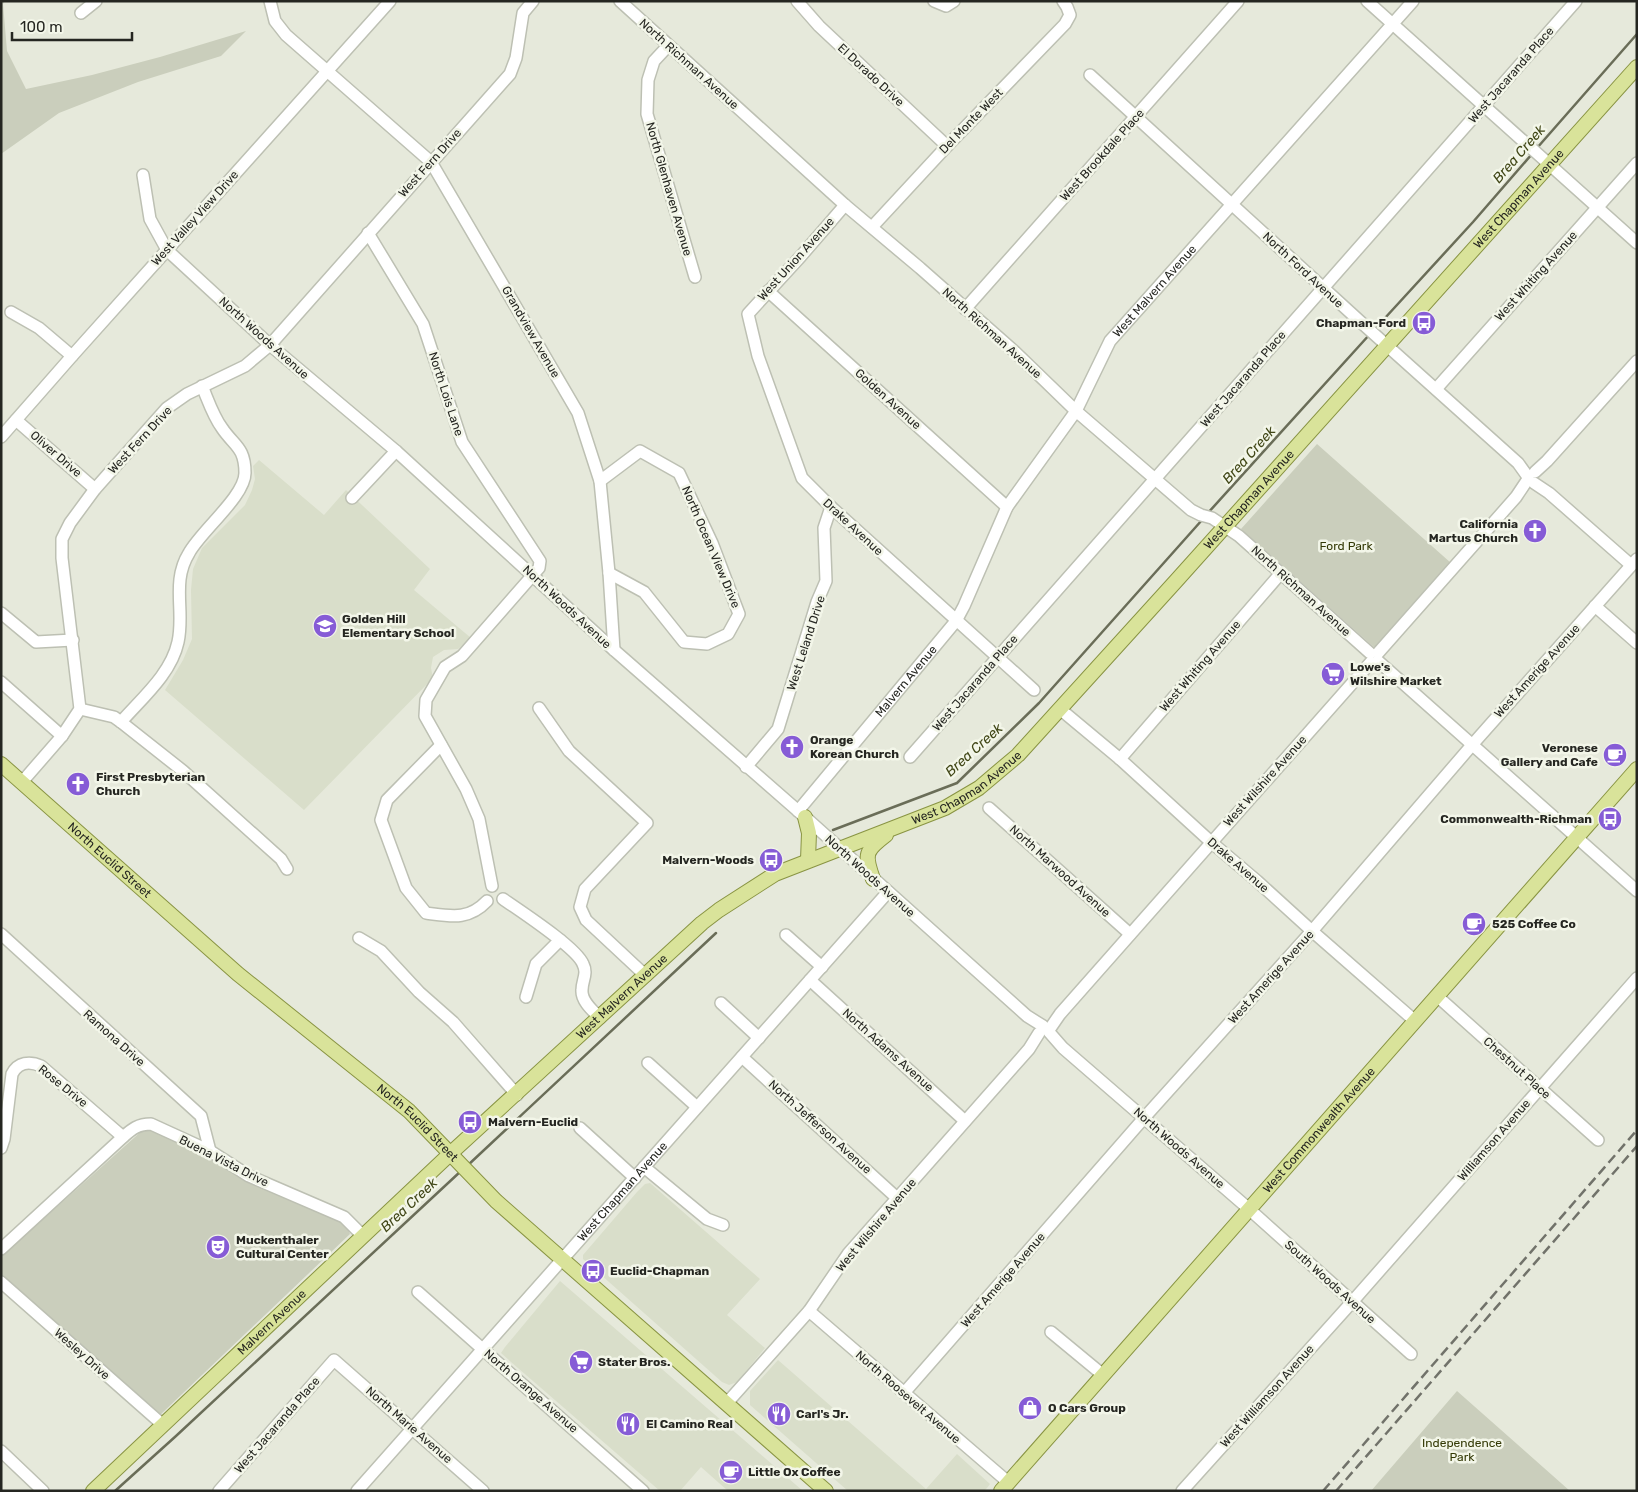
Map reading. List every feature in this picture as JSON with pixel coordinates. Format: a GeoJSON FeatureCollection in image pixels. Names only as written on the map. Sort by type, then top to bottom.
{"type":"FeatureCollection","features":[{"type":"Feature","properties":{"kind":"main road","name":"West Chapman Avenue"},"geometry":{"type":"LineString","coordinates":[[808,860],[945,808],[979,788],[1026,747],[1224,526],[1381,341],[1548,165],[1637,66]]}},
{"type":"Feature","properties":{"kind":"main road","name":"North Euclid Street"},"geometry":{"type":"LineString","coordinates":[[1,764],[238,974],[410,1111],[496,1201],[826,1491]]}},
{"type":"Feature","properties":{"kind":"main road","name":"West Commonwealth Avenue"},"geometry":{"type":"LineString","coordinates":[[1004,1486],[1637,769]]}},
{"type":"Feature","properties":{"kind":"main road"},"geometry":{"type":"LineString","coordinates":[[802,814],[809,838],[808,860]]}},
{"type":"Feature","properties":{"kind":"main road"},"geometry":{"type":"LineString","coordinates":[[873,879],[867,854],[875,844],[899,826]]}},
{"type":"Feature","properties":{"kind":"main road","name":"West Malvern Avenue"},"geometry":{"type":"LineString","coordinates":[[455,1158],[516,1095],[702,924],[719,910],[775,874],[808,860]]}},
{"type":"Feature","properties":{"kind":"main road","name":"Malvern Avenue"},"geometry":{"type":"LineString","coordinates":[[93,1491],[362,1236],[455,1158]]}},
{"type":"Feature","properties":{"kind":"street"},"geometry":{"type":"LineString","coordinates":[[81,13],[96,1]]}},
{"type":"Feature","properties":{"kind":"street","name":"Grandview Avenue"},"geometry":{"type":"LineString","coordinates":[[270,1],[275,22],[286,35],[431,162],[578,413],[600,481],[614,650]]}},
{"type":"Feature","properties":{"kind":"street","name":"West Valley View Drive"},"geometry":{"type":"LineString","coordinates":[[1,437],[390,1]]}},
{"type":"Feature","properties":{"kind":"street","name":"West Fern Drive"},"geometry":{"type":"LineString","coordinates":[[80,709],[62,558],[62,539],[70,523],[95,489],[167,408],[187,394],[245,366],[270,345],[510,74],[516,58],[523,13],[533,1]]}},
{"type":"Feature","properties":{"kind":"street","name":"North Richman Avenue"},"geometry":{"type":"LineString","coordinates":[[620,1],[845,205],[1015,352],[1076,411],[1191,510],[1224,526],[1239,536],[1637,891]]}},
{"type":"Feature","properties":{"kind":"street","name":"El Dorado Drive"},"geometry":{"type":"LineString","coordinates":[[797,1],[819,26],[947,146]]}},
{"type":"Feature","properties":{"kind":"street"},"geometry":{"type":"LineString","coordinates":[[934,1],[950,4]]}},
{"type":"Feature","properties":{"kind":"street","name":"Del Monte West"},"geometry":{"type":"LineString","coordinates":[[872,227],[1065,24],[1070,15],[1063,1]]}},
{"type":"Feature","properties":{"kind":"street","name":"West Brookdale Place"},"geometry":{"type":"LineString","coordinates":[[965,309],[1238,1]]}},
{"type":"Feature","properties":{"kind":"street"},"geometry":{"type":"LineString","coordinates":[[1367,1],[1637,243]]}},
{"type":"Feature","properties":{"kind":"street","name":"West Malvern Avenue"},"geometry":{"type":"LineString","coordinates":[[956,621],[1007,508],[1076,411],[1110,341],[1413,1]]}},
{"type":"Feature","properties":{"kind":"street","name":"West Jacaranda Place"},"geometry":{"type":"LineString","coordinates":[[910,756],[1576,1]]}},
{"type":"Feature","properties":{"kind":"street","name":"North Glenhaven Avenue"},"geometry":{"type":"LineString","coordinates":[[668,46],[654,61],[648,80],[647,114],[695,277]]}},
{"type":"Feature","properties":{"kind":"street","name":"North Ford Avenue"},"geometry":{"type":"LineString","coordinates":[[1090,75],[1549,493],[1634,562]]}},
{"type":"Feature","properties":{"kind":"street","name":"West Whiting Avenue"},"geometry":{"type":"LineString","coordinates":[[1436,389],[1637,163]]}},
{"type":"Feature","properties":{"kind":"street","name":"North Woods Avenue"},"geometry":{"type":"LineString","coordinates":[[144,175],[150,219],[167,250],[270,345],[396,451],[614,650],[802,814],[1044,1032],[1249,1209]]}},
{"type":"Feature","properties":{"kind":"street","name":"West Union Avenue"},"geometry":{"type":"LineString","coordinates":[[748,314],[845,205]]}},
{"type":"Feature","properties":{"kind":"street","name":"North Lois Lane"},"geometry":{"type":"LineString","coordinates":[[368,233],[423,324],[462,442],[540,561],[539,568],[533,575]]}},
{"type":"Feature","properties":{"kind":"street","name":"Golden Avenue"},"geometry":{"type":"LineString","coordinates":[[768,291],[1007,508]]}},
{"type":"Feature","properties":{"kind":"street"},"geometry":{"type":"LineString","coordinates":[[10,312],[39,328],[72,356]]}},
{"type":"Feature","properties":{"kind":"street","name":"Drake Avenue"},"geometry":{"type":"LineString","coordinates":[[748,314],[758,356],[802,478],[831,507],[1034,690]]}},
{"type":"Feature","properties":{"kind":"street","name":"West Wilshire Avenue"},"geometry":{"type":"LineString","coordinates":[[726,1404],[809,1311],[848,1254],[1637,361]]}},
{"type":"Feature","properties":{"kind":"street"},"geometry":{"type":"LineString","coordinates":[[121,722],[164,672],[174,654],[179,640],[179,578],[183,563],[197,540],[236,495],[245,475],[244,456],[222,428],[202,386]]}},
{"type":"Feature","properties":{"kind":"street","name":"Oliver Drive"},"geometry":{"type":"LineString","coordinates":[[16,420],[95,489]]}},
{"type":"Feature","properties":{"kind":"street"},"geometry":{"type":"LineString","coordinates":[[352,498],[396,451]]}},
{"type":"Feature","properties":{"kind":"street","name":"North Ocean View Drive"},"geometry":{"type":"LineString","coordinates":[[600,481],[640,451],[679,473],[712,543],[739,614],[728,634],[708,644],[684,642],[644,592],[609,573]]}},
{"type":"Feature","properties":{"kind":"street","name":"West Leland Drive"},"geometry":{"type":"LineString","coordinates":[[746,767],[778,729],[781,720],[826,581],[824,528],[831,507]]}},
{"type":"Feature","properties":{"kind":"street","name":"West Amerige Avenue"},"geometry":{"type":"LineString","coordinates":[[904,1394],[1144,1118],[1312,931],[1472,745],[1634,562]]}},
{"type":"Feature","properties":{"kind":"street","name":"West Whiting Avenue"},"geometry":{"type":"LineString","coordinates":[[1120,759],[1281,573]]}},
{"type":"Feature","properties":{"kind":"street"},"geometry":{"type":"LineString","coordinates":[[492,886],[479,819],[466,789],[425,716],[426,700],[445,667],[462,656],[533,575]]}},
{"type":"Feature","properties":{"kind":"street"},"geometry":{"type":"LineString","coordinates":[[1595,606],[1637,643]]}},
{"type":"Feature","properties":{"kind":"street"},"geometry":{"type":"LineString","coordinates":[[1,613],[36,642],[73,640]]}},
{"type":"Feature","properties":{"kind":"street","name":"Malvern Avenue"},"geometry":{"type":"LineString","coordinates":[[802,814],[956,621]]}},
{"type":"Feature","properties":{"kind":"street"},"geometry":{"type":"LineString","coordinates":[[1,682],[62,736]]}},
{"type":"Feature","properties":{"kind":"street"},"geometry":{"type":"LineString","coordinates":[[538,708],[569,751],[647,822],[585,889],[580,907],[586,920],[646,976]]}},
{"type":"Feature","properties":{"kind":"street"},"geometry":{"type":"LineString","coordinates":[[22,782],[62,736],[80,709],[114,717],[183,771],[281,859],[288,869]]}},
{"type":"Feature","properties":{"kind":"street","name":"Drake Avenue"},"geometry":{"type":"LineString","coordinates":[[1060,709],[1120,759],[1211,842],[1257,880],[1415,1021]]}},
{"type":"Feature","properties":{"kind":"street"},"geometry":{"type":"LineString","coordinates":[[440,744],[387,800],[381,820],[406,888],[426,913],[461,917],[474,912],[487,901]]}},
{"type":"Feature","properties":{"kind":"street","name":"North Marwood Avenue"},"geometry":{"type":"LineString","coordinates":[[989,808],[1130,934]]}},
{"type":"Feature","properties":{"kind":"street","name":"West Chapman Avenue"},"geometry":{"type":"LineString","coordinates":[[357,1491],[888,892]]}},
{"type":"Feature","properties":{"kind":"street"},"geometry":{"type":"LineString","coordinates":[[503,899],[560,940],[582,962],[586,971],[582,990],[584,1000],[600,1018]]}},
{"type":"Feature","properties":{"kind":"street","name":"Ramona Drive"},"geometry":{"type":"LineString","coordinates":[[1,934],[201,1116],[210,1151]]}},
{"type":"Feature","properties":{"kind":"street"},"geometry":{"type":"LineString","coordinates":[[786,935],[822,967]]}},
{"type":"Feature","properties":{"kind":"street"},"geometry":{"type":"LineString","coordinates":[[359,938],[381,952],[419,992],[454,1022],[516,1095]]}},
{"type":"Feature","properties":{"kind":"street"},"geometry":{"type":"LineString","coordinates":[[526,997],[536,964],[560,940]]}},
{"type":"Feature","properties":{"kind":"street","name":"Williamson Avenue"},"geometry":{"type":"LineString","coordinates":[[1352,1302],[1637,978]]}},
{"type":"Feature","properties":{"kind":"street","name":"North Adams Avenue"},"geometry":{"type":"LineString","coordinates":[[810,980],[965,1121]]}},
{"type":"Feature","properties":{"kind":"street","name":"Chestnut Place"},"geometry":{"type":"LineString","coordinates":[[1437,996],[1598,1140]]}},
{"type":"Feature","properties":{"kind":"street"},"geometry":{"type":"LineString","coordinates":[[721,1003],[759,1038]]}},
{"type":"Feature","properties":{"kind":"street","name":"North Jefferson Avenue"},"geometry":{"type":"LineString","coordinates":[[742,1057],[898,1198]]}},
{"type":"Feature","properties":{"kind":"street","name":"Rose Drive"},"geometry":{"type":"LineString","coordinates":[[1,1148],[12,1074],[14,1069],[26,1063],[42,1066],[123,1137]]}},
{"type":"Feature","properties":{"kind":"street"},"geometry":{"type":"LineString","coordinates":[[648,1063],[697,1107]]}},
{"type":"Feature","properties":{"kind":"street","name":"Buena Vista Drive"},"geometry":{"type":"LineString","coordinates":[[1,1249],[123,1137],[136,1126],[143,1124],[151,1124],[210,1151],[249,1176],[344,1217],[362,1236]]}},
{"type":"Feature","properties":{"kind":"street"},"geometry":{"type":"LineString","coordinates":[[580,1128],[635,1178]]}},
{"type":"Feature","properties":{"kind":"street"},"geometry":{"type":"LineString","coordinates":[[644,1167],[708,1220],[723,1225]]}},
{"type":"Feature","properties":{"kind":"street","name":"South Woods Avenue"},"geometry":{"type":"LineString","coordinates":[[1249,1209],[1411,1354]]}},
{"type":"Feature","properties":{"kind":"street","name":"Wesley Drive"},"geometry":{"type":"LineString","coordinates":[[1,1282],[163,1425]]}},
{"type":"Feature","properties":{"kind":"street","name":"North Orange Avenue"},"geometry":{"type":"LineString","coordinates":[[418,1292],[643,1491]]}},
{"type":"Feature","properties":{"kind":"street","name":"West Williamson Avenue"},"geometry":{"type":"LineString","coordinates":[[1182,1491],[1352,1302]]}},
{"type":"Feature","properties":{"kind":"street","name":"North Roosevelt Avenue"},"geometry":{"type":"LineString","coordinates":[[809,1311],[904,1394],[1004,1486]]}},
{"type":"Feature","properties":{"kind":"street"},"geometry":{"type":"LineString","coordinates":[[1051,1332],[1103,1375]]}},
{"type":"Feature","properties":{"kind":"street","name":"West Jacaranda Place"},"geometry":{"type":"LineString","coordinates":[[219,1491],[334,1360]]}},
{"type":"Feature","properties":{"kind":"street","name":"North Marie Avenue"},"geometry":{"type":"LineString","coordinates":[[334,1360],[483,1491]]}},
{"type":"Feature","properties":{"kind":"street"},"geometry":{"type":"LineString","coordinates":[[1,1451],[43,1491]]}},
{"type":"Feature","properties":{"kind":"shaded area","name":"Golden Hill Elementary School"},"geometry":{"type":"Polygon","coordinates":[[[259,460],[324,515],[346,490],[430,569],[414,590],[471,638],[458,649],[444,650],[433,657],[431,668],[433,678],[304,810],[165,690],[183,660],[192,639],[191,590],[193,569],[202,548],[245,505],[255,479],[253,466],[259,460]]]}},
{"type":"Feature","properties":{"kind":"shaded area"},"geometry":{"type":"Polygon","coordinates":[[[650,1183],[760,1279],[727,1315],[765,1348],[737,1382],[729,1385],[722,1382],[583,1259],[583,1255],[637,1192],[645,1184],[650,1183]]]}},
{"type":"Feature","properties":{"kind":"shaded area"},"geometry":{"type":"Polygon","coordinates":[[[560,1281],[803,1491],[728,1491],[701,1467],[680,1491],[660,1491],[501,1353],[560,1281]]]}},
{"type":"Feature","properties":{"kind":"shaded area"},"geometry":{"type":"Polygon","coordinates":[[[778,1360],[926,1489],[957,1454],[990,1484],[984,1491],[848,1491],[750,1405],[750,1391],[778,1360]]]}},
{"type":"Feature","properties":{"kind":"green space"},"geometry":{"type":"Polygon","coordinates":[[[1,1],[5,1],[3,4],[7,51],[26,89],[92,75],[246,31],[221,56],[138,82],[59,113],[1,154],[1,1]]]}},
{"type":"Feature","properties":{"kind":"green space","name":"Ford Park"},"geometry":{"type":"Polygon","coordinates":[[[1317,444],[1451,563],[1375,648],[1241,529],[1317,444]]]}},
{"type":"Feature","properties":{"kind":"green space","name":"Muckenthaler Cultural Center"},"geometry":{"type":"Polygon","coordinates":[[[145,1128],[189,1147],[249,1183],[346,1224],[350,1234],[158,1417],[1,1275],[1,1257],[145,1128]]]}},
{"type":"Feature","properties":{"kind":"green space","name":"Independence Park"},"geometry":{"type":"Polygon","coordinates":[[[1457,1391],[1570,1491],[1371,1491],[1457,1391]]]}},
{"type":"Feature","properties":{"kind":"waterway","name":"Brea Creek"},"geometry":{"type":"LineString","coordinates":[[1537,148],[1637,34]]}},
{"type":"Feature","properties":{"kind":"waterway","name":"Brea Creek"},"geometry":{"type":"LineString","coordinates":[[1374,330],[1473,222],[1532,154]]}},
{"type":"Feature","properties":{"kind":"waterway","name":"Brea Creek"},"geometry":{"type":"LineString","coordinates":[[1207,514],[1370,334]]}},
{"type":"Feature","properties":{"kind":"waterway","name":"Brea Creek"},"geometry":{"type":"LineString","coordinates":[[833,830],[957,783],[1039,703],[1202,520]]}},
{"type":"Feature","properties":{"kind":"waterway","name":"Brea Creek"},"geometry":{"type":"LineString","coordinates":[[467,1166],[716,933]]}},
{"type":"Feature","properties":{"kind":"waterway","name":"Brea Creek"},"geometry":{"type":"LineString","coordinates":[[115,1491],[461,1171]]}},
{"type":"Feature","properties":{"kind":"railway"},"geometry":{"type":"LineString","coordinates":[[1323,1491],[1637,1130]]}},
{"type":"Feature","properties":{"kind":"railway"},"geometry":{"type":"LineString","coordinates":[[1336,1491],[1637,1146]]}},
{"type":"Feature","properties":{"kind":"place","name":"Chapman-Ford"},"geometry":{"type":"Point","coordinates":[1424,323]}},
{"type":"Feature","properties":{"kind":"place","name":"California Martus Church"},"geometry":{"type":"Point","coordinates":[1535,531]}},
{"type":"Feature","properties":{"kind":"place","name":"Golden Hill Elementary School"},"geometry":{"type":"Point","coordinates":[325,626]}},
{"type":"Feature","properties":{"kind":"place","name":"Lowe's Wilshire Market"},"geometry":{"type":"Point","coordinates":[1333,674]}},
{"type":"Feature","properties":{"kind":"place","name":"Orange Korean Church"},"geometry":{"type":"Point","coordinates":[792,747]}},
{"type":"Feature","properties":{"kind":"place","name":"Veronese Gallery and Cafe"},"geometry":{"type":"Point","coordinates":[1615,755]}},
{"type":"Feature","properties":{"kind":"place","name":"First Presbyterian Church"},"geometry":{"type":"Point","coordinates":[78,784]}},
{"type":"Feature","properties":{"kind":"place","name":"Commonwealth-Richman"},"geometry":{"type":"Point","coordinates":[1610,819]}},
{"type":"Feature","properties":{"kind":"place","name":"Malvern-Woods"},"geometry":{"type":"Point","coordinates":[771,860]}},
{"type":"Feature","properties":{"kind":"place","name":"525 Coffee Co"},"geometry":{"type":"Point","coordinates":[1474,924]}},
{"type":"Feature","properties":{"kind":"place","name":"Malvern-Euclid"},"geometry":{"type":"Point","coordinates":[470,1122]}},
{"type":"Feature","properties":{"kind":"place","name":"Muckenthaler Cultural Center"},"geometry":{"type":"Point","coordinates":[218,1247]}},
{"type":"Feature","properties":{"kind":"place","name":"Euclid-Chapman"},"geometry":{"type":"Point","coordinates":[593,1271]}},
{"type":"Feature","properties":{"kind":"place","name":"Stater Bros."},"geometry":{"type":"Point","coordinates":[581,1362]}},
{"type":"Feature","properties":{"kind":"place","name":"O Cars Group"},"geometry":{"type":"Point","coordinates":[1030,1408]}},
{"type":"Feature","properties":{"kind":"place","name":"Carl's Jr."},"geometry":{"type":"Point","coordinates":[779,1414]}},
{"type":"Feature","properties":{"kind":"place","name":"El Camino Real"},"geometry":{"type":"Point","coordinates":[628,1424]}},
{"type":"Feature","properties":{"kind":"place","name":"Little Ox Coffee"},"geometry":{"type":"Point","coordinates":[731,1472]}}]}
